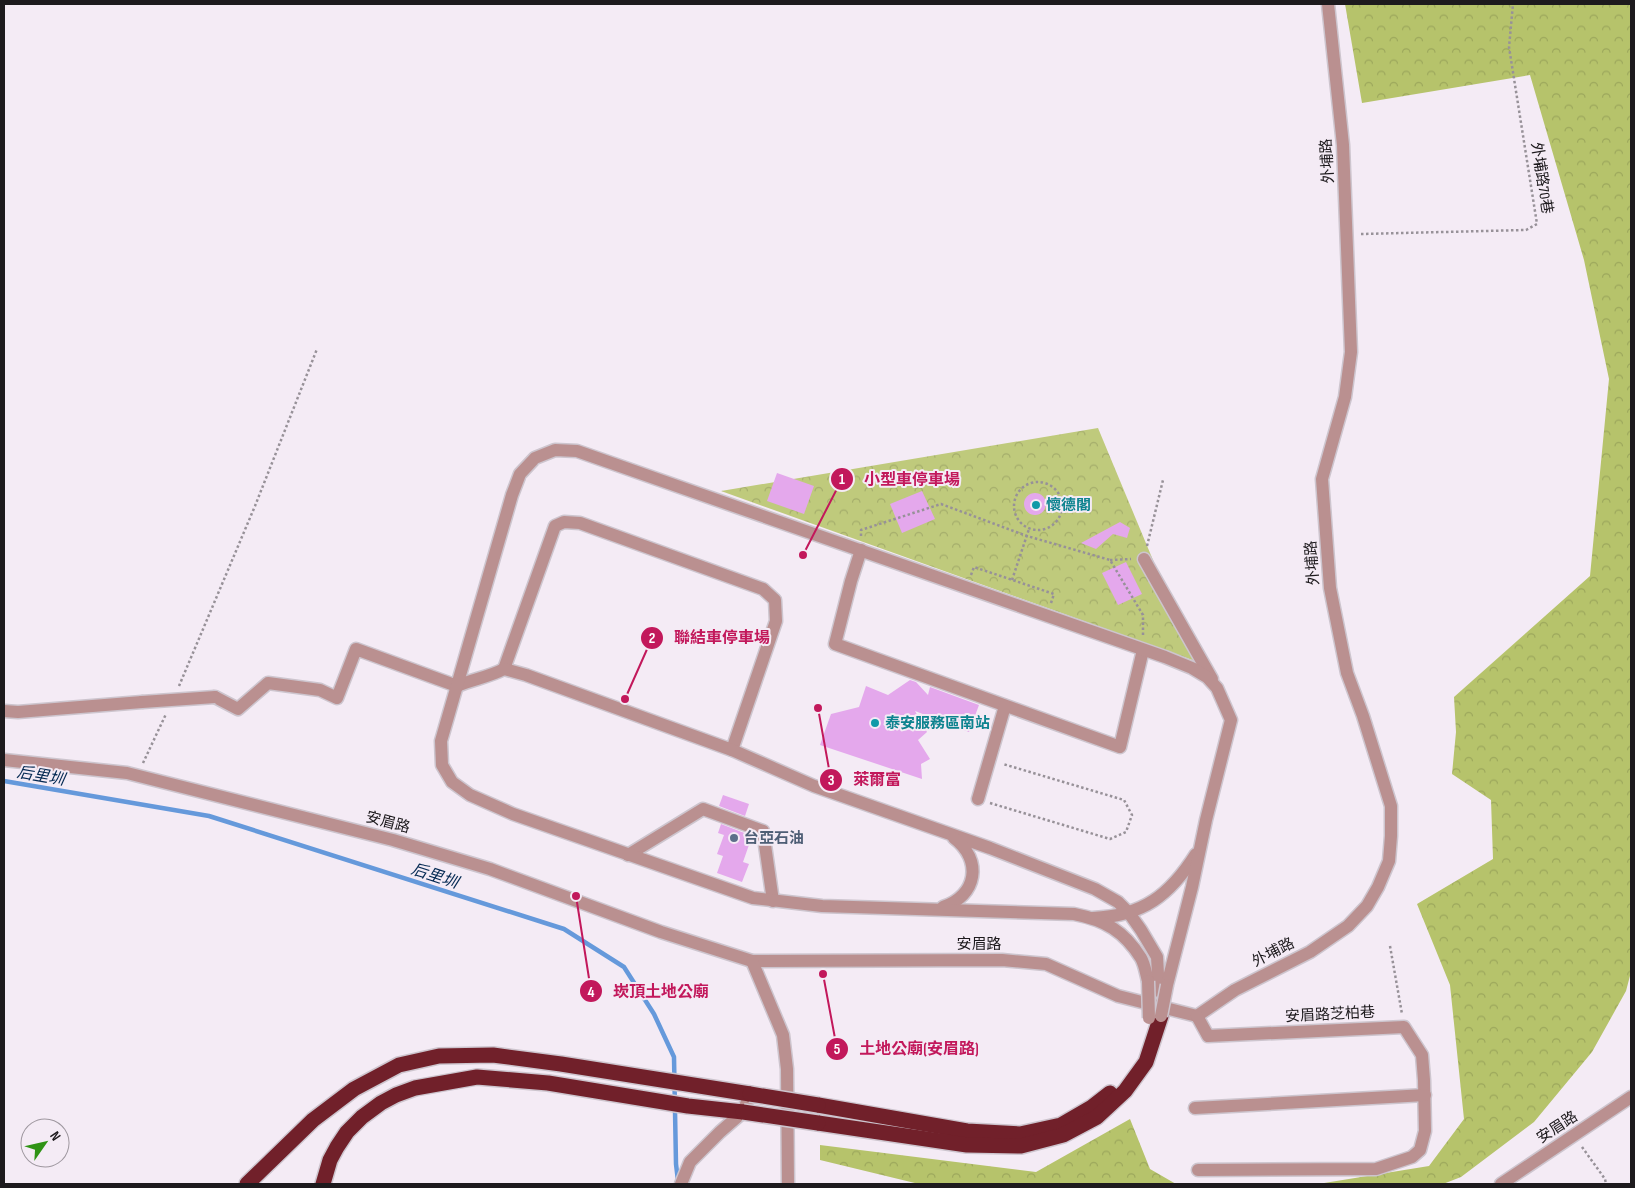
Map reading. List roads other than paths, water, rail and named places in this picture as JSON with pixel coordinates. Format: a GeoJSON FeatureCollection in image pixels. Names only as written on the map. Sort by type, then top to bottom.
{"type":"FeatureCollection","features":[{"type":"Feature","properties":{"kind":"highway"},"geometry":{"type":"LineString","coordinates":[[247,1184],[313,1120],[354,1089],[399,1066],[439,1056],[493,1055],[561,1064],[967,1131],[1020,1134],[1061,1125],[1092,1107],[1119,1085],[1137,1059],[1155,1017]]}},
{"type":"Feature","properties":{"kind":"highway"},"geometry":{"type":"LineString","coordinates":[[322,1184],[330,1160],[347,1132],[362,1117],[396,1095],[415,1088],[476,1077],[548,1083],[688,1106],[743,1112],[967,1145],[1021,1146],[1063,1136],[1098,1117],[1125,1092],[1146,1062],[1155,1017]]}},
{"type":"Feature","properties":{"kind":"street","name":"外埔路"},"geometry":{"type":"LineString","coordinates":[[1197,1016],[1235,990],[1310,952],[1348,926],[1367,906],[1378,887],[1389,861],[1391,806],[1363,716],[1347,673],[1330,588],[1322,489],[1322,479],[1327,458],[1345,397],[1351,352],[1344,145],[1328,4]]}},
{"type":"Feature","properties":{"kind":"street"},"geometry":{"type":"LineString","coordinates":[[1201,846],[1186,870],[1161,895],[1146,906],[1113,917],[1093,918],[1074,914],[822,906],[773,901],[753,898],[628,855],[513,814],[470,795],[452,782],[442,765],[441,741],[512,495],[520,474],[535,458],[555,450],[577,451],[599,458],[1144,650],[1192,668],[1207,677],[1216,688]]}},
{"type":"Feature","properties":{"kind":"street"},"geometry":{"type":"LineString","coordinates":[[504,669],[555,526],[564,522],[580,523],[589,526],[764,589],[775,600],[776,621],[732,750]]}},
{"type":"Feature","properties":{"kind":"street"},"geometry":{"type":"LineString","coordinates":[[861,550],[835,644],[1120,747],[1144,650]]}},
{"type":"Feature","properties":{"kind":"street"},"geometry":{"type":"LineString","coordinates":[[1144,559],[1232,720],[1192,887],[1155,1017]]}},
{"type":"Feature","properties":{"kind":"street"},"geometry":{"type":"LineString","coordinates":[[4,711],[18,712],[215,696],[238,709],[268,683],[320,690],[337,698],[356,649],[457,686],[504,669],[526,675],[732,750],[814,786],[990,848],[1095,890],[1118,902],[1129,913],[1157,957],[1163,988]]}},
{"type":"Feature","properties":{"kind":"street"},"geometry":{"type":"LineString","coordinates":[[978,799],[1005,706]]}},
{"type":"Feature","properties":{"kind":"street","name":"安眉路"},"geometry":{"type":"LineString","coordinates":[[4,760],[127,773],[393,840],[490,869],[661,932],[752,961],[1002,960],[1046,964],[1118,996],[1197,1016]]}},
{"type":"Feature","properties":{"kind":"street"},"geometry":{"type":"LineString","coordinates":[[628,855],[703,809],[763,831],[773,901]]}},
{"type":"Feature","properties":{"kind":"street"},"geometry":{"type":"LineString","coordinates":[[939,909],[954,904],[966,892],[973,876],[972,860],[965,848],[949,834]]}},
{"type":"Feature","properties":{"kind":"street"},"geometry":{"type":"LineString","coordinates":[[1093,918],[1122,934],[1142,960],[1155,1017]]}},
{"type":"Feature","properties":{"kind":"street"},"geometry":{"type":"LineString","coordinates":[[752,961],[783,1035],[786,1069],[788,1184]]}},
{"type":"Feature","properties":{"kind":"street","name":"安眉路芝柏巷"},"geometry":{"type":"LineString","coordinates":[[1197,1016],[1208,1036],[1404,1027],[1422,1055],[1425,1096]]}},
{"type":"Feature","properties":{"kind":"street"},"geometry":{"type":"LineString","coordinates":[[681,1184],[690,1162],[743,1112],[750,1094]]}},
{"type":"Feature","properties":{"kind":"street"},"geometry":{"type":"LineString","coordinates":[[1195,1108],[1425,1096],[1426,1131],[1420,1150],[1412,1157],[1376,1169],[1198,1170]]}},
{"type":"Feature","properties":{"kind":"street","name":"安眉路"},"geometry":{"type":"LineString","coordinates":[[1501,1184],[1631,1097]]}},
{"type":"Feature","properties":{"kind":"waterway","name":"后里圳"},"geometry":{"type":"LineString","coordinates":[[4,781],[209,816],[564,929],[624,967],[654,1014],[674,1057],[678,1181]]}},
{"type":"Feature","properties":{"kind":"place","name":"懷德閣"},"geometry":{"type":"Point","coordinates":[1036,505]}},
{"type":"Feature","properties":{"kind":"place","name":"小型車停車場"},"geometry":{"type":"Point","coordinates":[803,555]}},
{"type":"Feature","properties":{"kind":"place","name":"聯結車停車場"},"geometry":{"type":"Point","coordinates":[625,699]}},
{"type":"Feature","properties":{"kind":"place","name":"萊爾富"},"geometry":{"type":"Point","coordinates":[818,708]}},
{"type":"Feature","properties":{"kind":"place","name":"泰安服務區南站"},"geometry":{"type":"Point","coordinates":[875,723]}},
{"type":"Feature","properties":{"kind":"place","name":"台亞石油"},"geometry":{"type":"Point","coordinates":[734,838]}},
{"type":"Feature","properties":{"kind":"place","name":"崁頂土地公廟"},"geometry":{"type":"Point","coordinates":[576,896]}},
{"type":"Feature","properties":{"kind":"place","name":"土地公廟(安眉路)"},"geometry":{"type":"Point","coordinates":[823,974]}}]}
